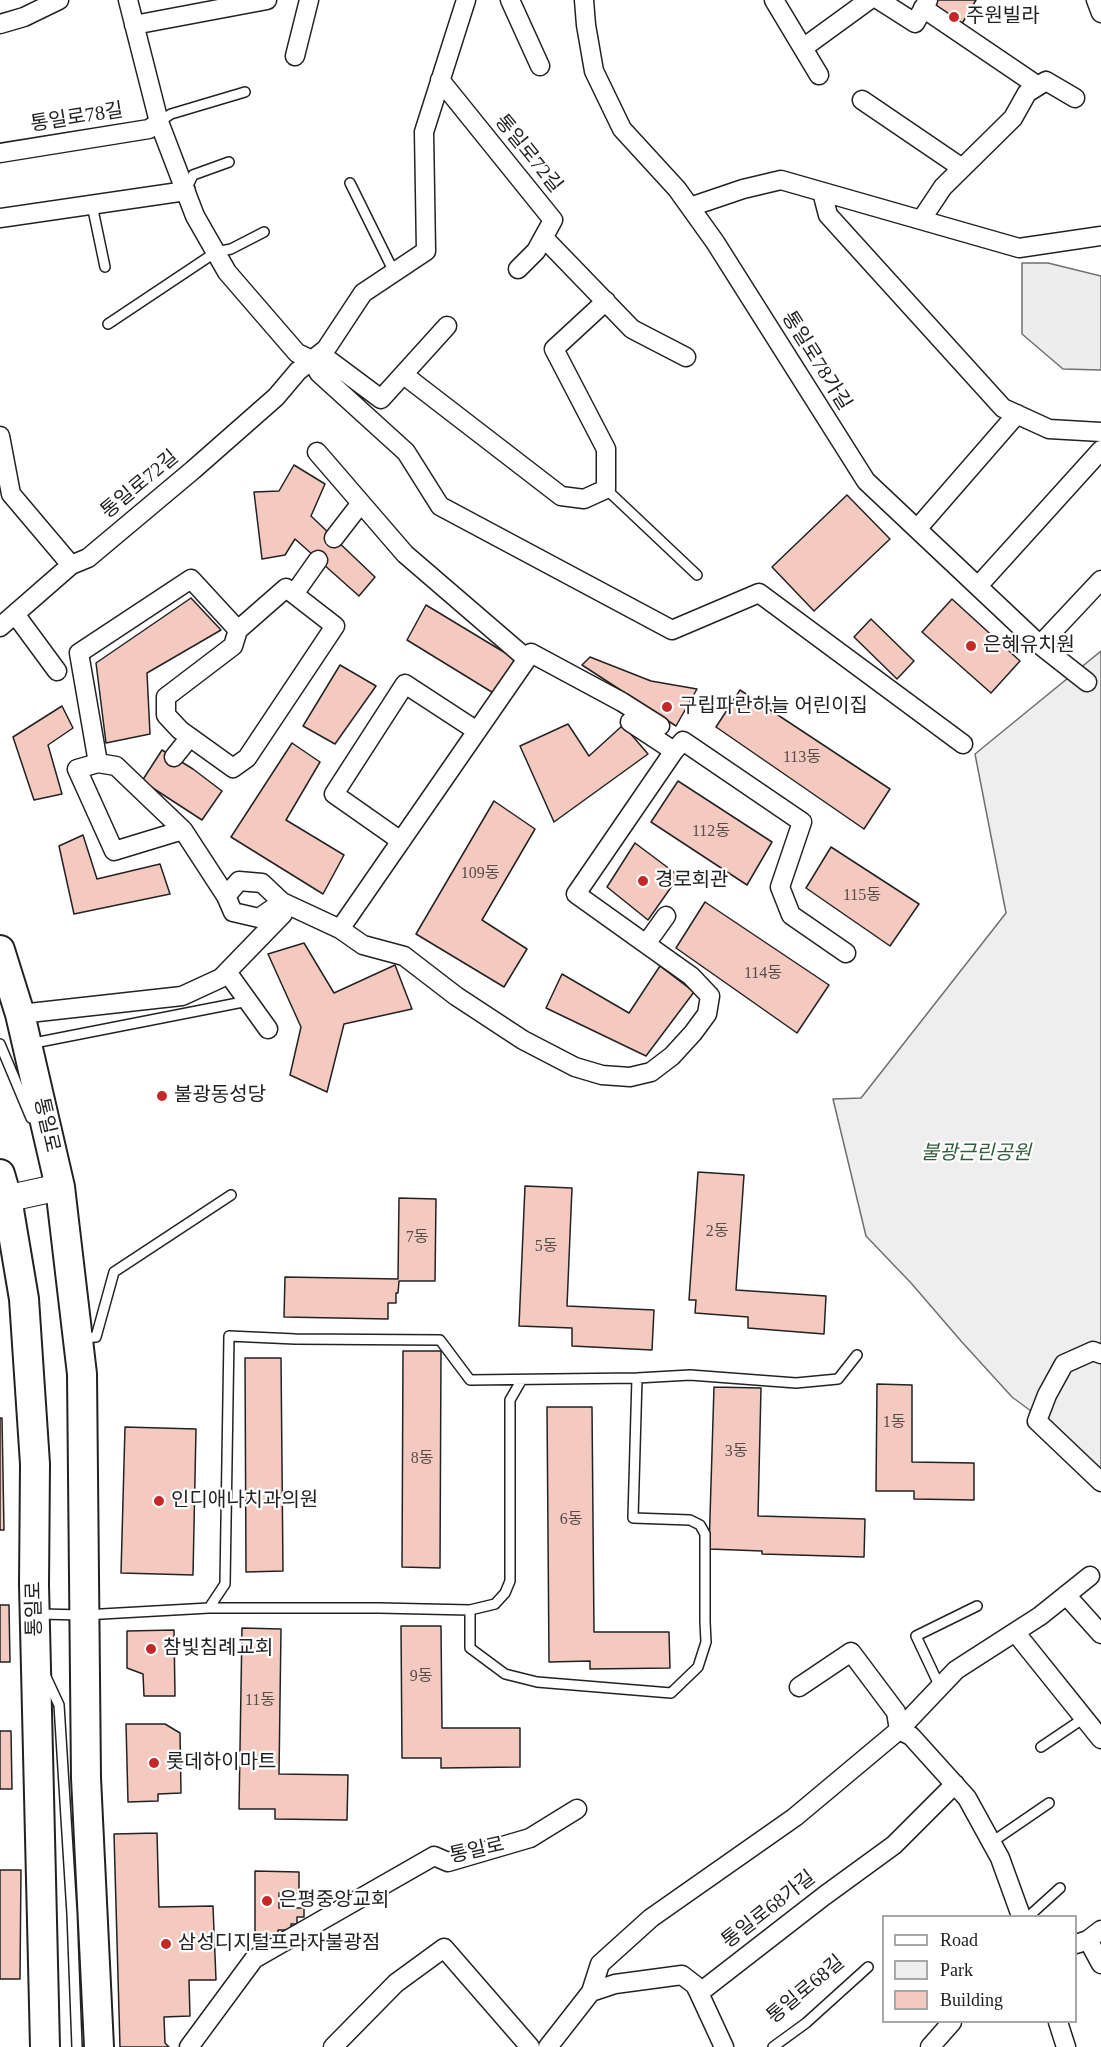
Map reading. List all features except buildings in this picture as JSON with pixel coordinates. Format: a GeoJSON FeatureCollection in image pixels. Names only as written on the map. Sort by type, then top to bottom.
{"type":"FeatureCollection","features":[{"type":"Feature","properties":{"kind":"main road","name":"통일로"},"geometry":{"type":"LineString","coordinates":[[0,950],[20,1014],[13,1044],[60,1187],[82,1374],[86,1778],[99,2047]]}},
{"type":"Feature","properties":{"kind":"main road","name":"통일로"},"geometry":{"type":"LineString","coordinates":[[2,1195],[24,1299],[35,1464],[35,1614],[45,2047]]}},
{"type":"Feature","properties":{"kind":"main road"},"geometry":{"type":"LineString","coordinates":[[0,1246],[11,1252],[19,1269]]}},
{"type":"Feature","properties":{"kind":"street"},"geometry":{"type":"LineString","coordinates":[[0,24],[24,17],[59,0]]}},
{"type":"Feature","properties":{"kind":"street"},"geometry":{"type":"LineString","coordinates":[[128,0],[159,122],[195,216],[227,272],[297,353],[312,360],[330,361],[381,399],[447,326]]}},
{"type":"Feature","properties":{"kind":"street"},"geometry":{"type":"LineString","coordinates":[[134,25],[267,0]]}},
{"type":"Feature","properties":{"kind":"street"},"geometry":{"type":"LineString","coordinates":[[295,56],[309,0]]}},
{"type":"Feature","properties":{"kind":"street","name":"통일로72길"},"geometry":{"type":"LineString","coordinates":[[0,627],[71,566],[88,558],[276,397],[298,371],[326,349],[363,293],[426,251],[424,132],[466,0]]}},
{"type":"Feature","properties":{"kind":"street"},"geometry":{"type":"LineString","coordinates":[[510,0],[540,66]]}},
{"type":"Feature","properties":{"kind":"street","name":"통일로78가길"},"geometry":{"type":"LineString","coordinates":[[584,0],[594,71],[622,129],[677,189],[715,242],[866,481],[1040,645],[1087,682]]}},
{"type":"Feature","properties":{"kind":"street"},"geometry":{"type":"LineString","coordinates":[[774,0],[819,75]]}},
{"type":"Feature","properties":{"kind":"street"},"geometry":{"type":"LineString","coordinates":[[803,48],[869,0]]}},
{"type":"Feature","properties":{"kind":"street"},"geometry":{"type":"LineString","coordinates":[[879,0],[915,23],[926,4],[1038,86]]}},
{"type":"Feature","properties":{"kind":"street"},"geometry":{"type":"LineString","coordinates":[[1096,0],[1101,13]]}},
{"type":"Feature","properties":{"kind":"street","name":"통일로72길"},"geometry":{"type":"LineString","coordinates":[[440,80],[553,220],[544,238]]}},
{"type":"Feature","properties":{"kind":"street"},"geometry":{"type":"LineString","coordinates":[[921,220],[943,187],[1013,118],[1027,93],[1046,81],[1075,98]]}},
{"type":"Feature","properties":{"kind":"street"},"geometry":{"type":"LineString","coordinates":[[862,100],[962,168]]}},
{"type":"Feature","properties":{"kind":"street","name":"통일로78길"},"geometry":{"type":"LineString","coordinates":[[0,153],[149,129],[159,122]]}},
{"type":"Feature","properties":{"kind":"street"},"geometry":{"type":"LineString","coordinates":[[690,207],[743,189],[781,180],[1019,248],[1101,236]]}},
{"type":"Feature","properties":{"kind":"street"},"geometry":{"type":"LineString","coordinates":[[0,218],[186,191]]}},
{"type":"Feature","properties":{"kind":"street"},"geometry":{"type":"LineString","coordinates":[[822,192],[828,215],[1003,408],[1049,429],[1101,432]]}},
{"type":"Feature","properties":{"kind":"street"},"geometry":{"type":"LineString","coordinates":[[518,269],[536,251],[544,238],[632,328],[686,357]]}},
{"type":"Feature","properties":{"kind":"street"},"geometry":{"type":"LineString","coordinates":[[404,375],[561,496],[584,499],[606,489],[606,449],[554,349],[606,301]]}},
{"type":"Feature","properties":{"kind":"street"},"geometry":{"type":"LineString","coordinates":[[312,360],[320,373],[406,453],[440,506],[672,630],[759,593],[963,744]]}},
{"type":"Feature","properties":{"kind":"street"},"geometry":{"type":"LineString","coordinates":[[917,529],[1017,414]]}},
{"type":"Feature","properties":{"kind":"street"},"geometry":{"type":"LineString","coordinates":[[0,436],[11,494],[71,566]]}},
{"type":"Feature","properties":{"kind":"street"},"geometry":{"type":"LineString","coordinates":[[978,586],[1101,450]]}},
{"type":"Feature","properties":{"kind":"street"},"geometry":{"type":"LineString","coordinates":[[317,452],[405,554],[527,659]]}},
{"type":"Feature","properties":{"kind":"street"},"geometry":{"type":"LineString","coordinates":[[334,538],[361,503]]}},
{"type":"Feature","properties":{"kind":"street"},"geometry":{"type":"LineString","coordinates":[[294,594],[318,560]]}},
{"type":"Feature","properties":{"kind":"street"},"geometry":{"type":"LineString","coordinates":[[98,763],[79,653],[191,579],[238,630]]}},
{"type":"Feature","properties":{"kind":"street"},"geometry":{"type":"LineString","coordinates":[[1040,645],[1101,580]]}},
{"type":"Feature","properties":{"kind":"street"},"geometry":{"type":"LineString","coordinates":[[286,588],[294,594],[335,626],[247,758],[232,768],[180,730],[166,715],[166,697],[232,646],[238,630],[286,588]]}},
{"type":"Feature","properties":{"kind":"street"},"geometry":{"type":"LineString","coordinates":[[15,614],[57,671]]}},
{"type":"Feature","properties":{"kind":"street"},"geometry":{"type":"LineString","coordinates":[[340,929],[531,653],[622,702],[660,726]]}},
{"type":"Feature","properties":{"kind":"street"},"geometry":{"type":"LineString","coordinates":[[401,841],[334,794],[405,684],[477,731]]}},
{"type":"Feature","properties":{"kind":"street"},"geometry":{"type":"LineString","coordinates":[[630,722],[674,751]]}},
{"type":"Feature","properties":{"kind":"street"},"geometry":{"type":"LineString","coordinates":[[174,757],[190,737]]}},
{"type":"Feature","properties":{"kind":"street"},"geometry":{"type":"LineString","coordinates":[[226,896],[239,881],[262,883],[282,902],[340,929],[363,945],[404,956],[456,996],[523,1040],[575,1067],[602,1075],[630,1077],[651,1072],[672,1056],[693,1033],[707,1014],[710,996],[691,976],[576,894],[683,741],[802,822],[780,888],[791,915],[846,954]]}},
{"type":"Feature","properties":{"kind":"street"},"geometry":{"type":"LineString","coordinates":[[183,830],[114,850],[77,769],[98,763],[116,766],[149,791],[183,830],[226,896],[233,912],[259,918],[282,902]]}},
{"type":"Feature","properties":{"kind":"street"},"geometry":{"type":"LineString","coordinates":[[20,1014],[182,996],[221,978],[283,914],[282,902]]}},
{"type":"Feature","properties":{"kind":"street"},"geometry":{"type":"LineString","coordinates":[[646,944],[666,916]]}},
{"type":"Feature","properties":{"kind":"street"},"geometry":{"type":"LineString","coordinates":[[227,972],[268,1029]]}},
{"type":"Feature","properties":{"kind":"street"},"geometry":{"type":"LineString","coordinates":[[2,1195],[60,1187]]}},
{"type":"Feature","properties":{"kind":"street"},"geometry":{"type":"LineString","coordinates":[[1101,1354],[1093,1351],[1064,1364],[1047,1395],[1037,1422],[1101,1482]]}},
{"type":"Feature","properties":{"kind":"street"},"geometry":{"type":"LineString","coordinates":[[548,2047],[591,1992],[600,1964],[651,1918],[795,1817],[898,1730],[956,1670],[1040,1616],[1090,1576]]}},
{"type":"Feature","properties":{"kind":"street"},"geometry":{"type":"LineString","coordinates":[[1066,1595],[1101,1634]]}},
{"type":"Feature","properties":{"kind":"street"},"geometry":{"type":"LineString","coordinates":[[1016,1632],[1101,1739]]}},
{"type":"Feature","properties":{"kind":"street"},"geometry":{"type":"LineString","coordinates":[[799,1687],[851,1652],[896,1712],[898,1730]]}},
{"type":"Feature","properties":{"kind":"street"},"geometry":{"type":"LineString","coordinates":[[898,1730],[910,1736],[967,1798],[1000,1858],[1020,1915]]}},
{"type":"Feature","properties":{"kind":"street","name":"통일로68가길"},"geometry":{"type":"LineString","coordinates":[[699,1993],[894,1845],[955,1784]]}},
{"type":"Feature","properties":{"kind":"street","name":"통일로"},"geometry":{"type":"LineString","coordinates":[[189,2047],[254,1959],[434,1856],[448,1862],[530,1838],[578,1809]]}},
{"type":"Feature","properties":{"kind":"street"},"geometry":{"type":"LineString","coordinates":[[1088,1938],[1101,1964]]}},
{"type":"Feature","properties":{"kind":"street"},"geometry":{"type":"LineString","coordinates":[[333,2047],[396,1983],[444,1948],[530,2047]]}},
{"type":"Feature","properties":{"kind":"street"},"geometry":{"type":"LineString","coordinates":[[591,1992],[615,1984],[682,1974],[695,1985],[724,2047]]}},
{"type":"Feature","properties":{"kind":"street"},"geometry":{"type":"LineString","coordinates":[[930,2047],[951,2023]]}},
{"type":"Feature","properties":{"kind":"street"},"geometry":{"type":"LineString","coordinates":[[1058,2023],[1066,2047]]}},
{"type":"Feature","properties":{"kind":"lane","name":"통일로78길"},"geometry":{"type":"LineString","coordinates":[[159,122],[171,114],[245,92]]}},
{"type":"Feature","properties":{"kind":"lane"},"geometry":{"type":"LineString","coordinates":[[186,191],[194,175],[229,162]]}},
{"type":"Feature","properties":{"kind":"lane"},"geometry":{"type":"LineString","coordinates":[[350,183],[394,273]]}},
{"type":"Feature","properties":{"kind":"lane"},"geometry":{"type":"LineString","coordinates":[[92,205],[105,267]]}},
{"type":"Feature","properties":{"kind":"lane"},"geometry":{"type":"LineString","coordinates":[[108,324],[216,252],[231,249],[264,232]]}},
{"type":"Feature","properties":{"kind":"lane"},"geometry":{"type":"LineString","coordinates":[[606,489],[697,575]]}},
{"type":"Feature","properties":{"kind":"lane"},"geometry":{"type":"LineString","coordinates":[[13,1044],[249,1001]]}},
{"type":"Feature","properties":{"kind":"lane"},"geometry":{"type":"LineString","coordinates":[[77,1339],[96,1337],[114,1272],[231,1195]]}},
{"type":"Feature","properties":{"kind":"lane"},"geometry":{"type":"LineString","coordinates":[[208,1608],[225,1584],[229,1336],[440,1340],[470,1380],[521,1381],[690,1375],[796,1383],[838,1379],[857,1355]]}},
{"type":"Feature","properties":{"kind":"lane"},"geometry":{"type":"LineString","coordinates":[[470,1610],[470,1648],[505,1674],[537,1682],[671,1693],[698,1667],[706,1642],[705,1534],[700,1525],[690,1520],[633,1518],[637,1378]]}},
{"type":"Feature","properties":{"kind":"lane"},"geometry":{"type":"LineString","coordinates":[[35,1614],[84,1615],[208,1608],[470,1610],[495,1604],[505,1593],[510,1581],[510,1400],[521,1381]]}},
{"type":"Feature","properties":{"kind":"lane"},"geometry":{"type":"LineString","coordinates":[[940,1687],[916,1636],[977,1606]]}},
{"type":"Feature","properties":{"kind":"lane"},"geometry":{"type":"LineString","coordinates":[[36,1653],[59,1705],[72,1914],[77,2047]]}},
{"type":"Feature","properties":{"kind":"lane"},"geometry":{"type":"LineString","coordinates":[[1041,1747],[1084,1718]]}},
{"type":"Feature","properties":{"kind":"lane"},"geometry":{"type":"LineString","coordinates":[[992,1842],[1049,1803]]}},
{"type":"Feature","properties":{"kind":"lane"},"geometry":{"type":"LineString","coordinates":[[1031,1915],[1060,1888]]}},
{"type":"Feature","properties":{"kind":"lane","name":"통일로68길"},"geometry":{"type":"LineString","coordinates":[[773,2047],[806,2024],[868,1967]]}},
{"type":"Feature","properties":{"kind":"lane"},"geometry":{"type":"LineString","coordinates":[[92,2047],[98,2013]]}},
{"type":"Feature","properties":{"kind":"green space","name":"불광근린공원"},"geometry":{"type":"Polygon","coordinates":[[[1101,651],[1101,1471],[1062,1434],[1012,1397],[866,1236],[833,1099],[861,1098],[1006,913],[975,754],[1101,651]]]}},
{"type":"Feature","properties":{"kind":"shaded area"},"geometry":{"type":"Polygon","coordinates":[[[1022,263],[1048,263],[1101,276],[1101,370],[1063,369],[1022,334],[1022,263]]]}},
{"type":"Feature","properties":{"kind":"place","name":"주원빌라"},"geometry":{"type":"Point","coordinates":[954,17]}},
{"type":"Feature","properties":{"kind":"place","name":"은혜유치원"},"geometry":{"type":"Point","coordinates":[971,646]}},
{"type":"Feature","properties":{"kind":"place","name":"구립파란하늘 어린이집"},"geometry":{"type":"Point","coordinates":[667,707]}},
{"type":"Feature","properties":{"kind":"place","name":"경로회관"},"geometry":{"type":"Point","coordinates":[643,881]}},
{"type":"Feature","properties":{"kind":"place","name":"불광동성당"},"geometry":{"type":"Point","coordinates":[162,1096]}},
{"type":"Feature","properties":{"kind":"place","name":"인디애나치과의원"},"geometry":{"type":"Point","coordinates":[159,1501]}},
{"type":"Feature","properties":{"kind":"place","name":"참빛침례교회"},"geometry":{"type":"Point","coordinates":[151,1649]}},
{"type":"Feature","properties":{"kind":"place","name":"롯데하이마트"},"geometry":{"type":"Point","coordinates":[154,1763]}},
{"type":"Feature","properties":{"kind":"place","name":"은평중앙교회"},"geometry":{"type":"Point","coordinates":[267,1901]}},
{"type":"Feature","properties":{"kind":"place","name":"삼성디지털프라자불광점"},"geometry":{"type":"Point","coordinates":[166,1944]}}]}
